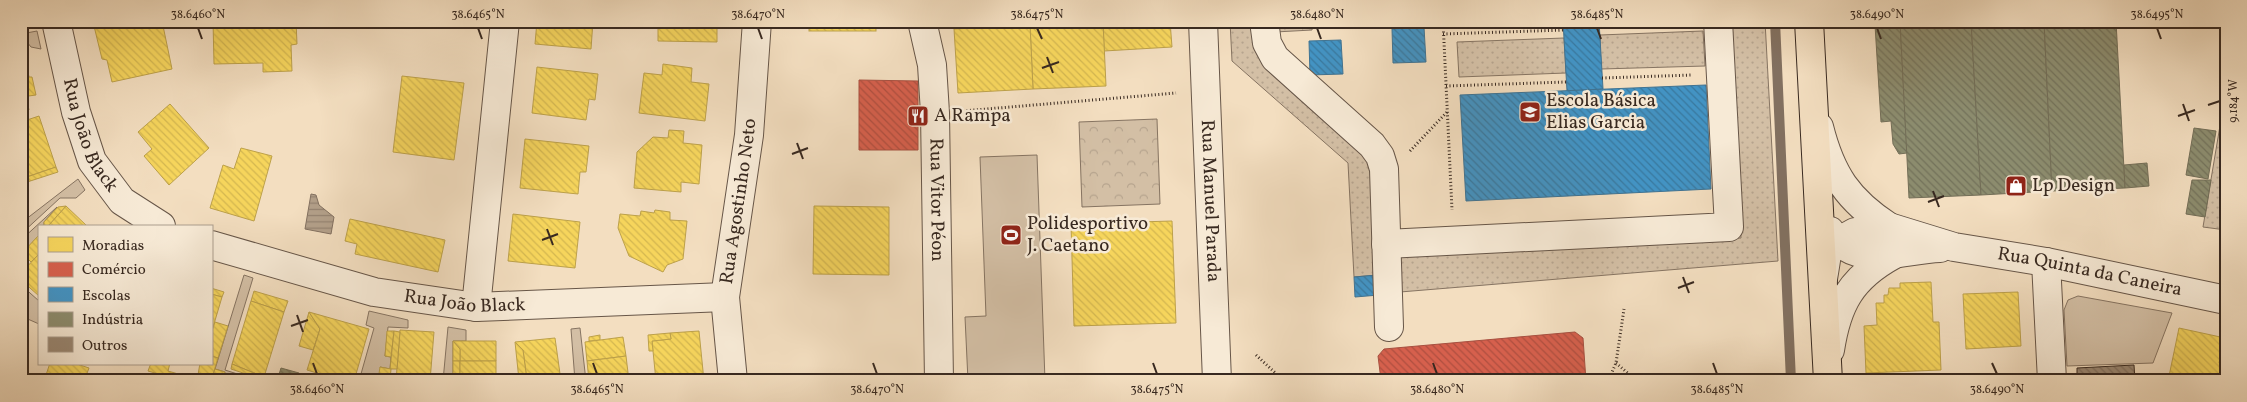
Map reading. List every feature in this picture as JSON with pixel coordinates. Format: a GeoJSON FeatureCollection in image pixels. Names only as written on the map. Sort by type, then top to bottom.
{"type":"FeatureCollection","features":[{"type":"Feature","properties":{"kind":"main road"},"geometry":{"type":"LineString","coordinates":[[1809,21],[1827,374]]}},
{"type":"Feature","properties":{"kind":"street","name":"Rua João Black"},"geometry":{"type":"LineString","coordinates":[[56,21],[76,112],[92,161],[122,201],[159,225]]}},
{"type":"Feature","properties":{"kind":"street"},"geometry":{"type":"LineString","coordinates":[[476,307],[505,21]]}},
{"type":"Feature","properties":{"kind":"street","name":"Rua Agostinho Neto"},"geometry":{"type":"LineString","coordinates":[[733,381],[725,297],[749,135],[757,21]]}},
{"type":"Feature","properties":{"kind":"street","name":"Rua Vitor Péon"},"geometry":{"type":"LineString","coordinates":[[922,21],[932,64],[936,113],[939,381]]}},
{"type":"Feature","properties":{"kind":"street","name":"Rua Manuel Parada"},"geometry":{"type":"LineString","coordinates":[[1203,21],[1217,381]]}},
{"type":"Feature","properties":{"kind":"street"},"geometry":{"type":"LineString","coordinates":[[1264,21],[1267,43],[1275,58],[1372,145],[1380,156],[1384,169],[1389,327]]}},
{"type":"Feature","properties":{"kind":"street"},"geometry":{"type":"LineString","coordinates":[[1386,244],[1729,227],[1721,74],[1707,22]]}},
{"type":"Feature","properties":{"kind":"street","name":"Rua Quinta da Caneira"},"geometry":{"type":"LineString","coordinates":[[1812,81],[1818,123],[1824,148],[1833,170],[1855,201],[1889,227],[1954,247],[2046,262],[2226,300]]}},
{"type":"Feature","properties":{"kind":"street"},"geometry":{"type":"LineString","coordinates":[[1819,195],[1824,222],[1837,242],[1827,254],[1823,283]]}},
{"type":"Feature","properties":{"kind":"street","name":"Rua Quinta da Caneira"},"geometry":{"type":"LineString","coordinates":[[1889,227],[1855,232],[1837,242],[1852,251],[1868,255],[1893,255],[1928,248],[1954,247]]}},
{"type":"Feature","properties":{"kind":"street","name":"Rua João Black"},"geometry":{"type":"LineString","coordinates":[[212,245],[374,292],[476,307],[725,297]]}},
{"type":"Feature","properties":{"kind":"street","name":"Rua Quinta da Caneira"},"geometry":{"type":"LineString","coordinates":[[1827,374],[1833,331],[1841,306],[1849,290],[1877,264],[1893,255]]}},
{"type":"Feature","properties":{"kind":"street"},"geometry":{"type":"LineString","coordinates":[[2046,262],[2052,381]]}},
{"type":"Feature","properties":{"kind":"path"},"geometry":{"type":"LineString","coordinates":[[1443,21],[1454,241]]}},
{"type":"Feature","properties":{"kind":"path"},"geometry":{"type":"LineString","coordinates":[[1600,27],[1707,22]]}},
{"type":"Feature","properties":{"kind":"path"},"geometry":{"type":"LineString","coordinates":[[1443,34],[1564,30]]}},
{"type":"Feature","properties":{"kind":"path"},"geometry":{"type":"LineString","coordinates":[[1602,78],[1721,74]]}},
{"type":"Feature","properties":{"kind":"path"},"geometry":{"type":"LineString","coordinates":[[1446,86],[1566,82]]}},
{"type":"Feature","properties":{"kind":"path"},"geometry":{"type":"LineString","coordinates":[[972,110],[1206,90]]}},
{"type":"Feature","properties":{"kind":"path"},"geometry":{"type":"LineString","coordinates":[[1384,179],[1447,111]]}},
{"type":"Feature","properties":{"kind":"path"},"geometry":{"type":"LineString","coordinates":[[1608,381],[1616,363],[1624,309]]}},
{"type":"Feature","properties":{"kind":"path"},"geometry":{"type":"LineString","coordinates":[[1256,355],[1284,381]]}},
{"type":"Feature","properties":{"kind":"path"},"geometry":{"type":"LineString","coordinates":[[1616,363],[1637,381]]}},
{"type":"Feature","properties":{"kind":"green space"},"geometry":{"type":"Polygon","coordinates":[[[1230,21],[1256,21],[1363,149],[1371,170],[1377,275],[1354,277],[1348,163],[1232,61],[1230,21]]]}},
{"type":"Feature","properties":{"kind":"green space"},"geometry":{"type":"Polygon","coordinates":[[[1274,21],[1313,21],[1312,30],[1275,32],[1274,21]]]}},
{"type":"Feature","properties":{"kind":"green space"},"geometry":{"type":"Polygon","coordinates":[[[1730,21],[1765,21],[1778,261],[1400,292],[1397,261],[1410,254],[1741,238],[1730,21]]]}},
{"type":"Feature","properties":{"kind":"green space"},"geometry":{"type":"Polygon","coordinates":[[[37,31],[41,49],[31,47],[27,42],[21,43],[21,34],[37,31]]]}},
{"type":"Feature","properties":{"kind":"green space"},"geometry":{"type":"Polygon","coordinates":[[[1703,31],[1705,66],[1601,69],[1600,35],[1703,31]]]}},
{"type":"Feature","properties":{"kind":"green space"},"geometry":{"type":"Polygon","coordinates":[[[1564,38],[1566,73],[1459,77],[1457,42],[1564,38]]]}},
{"type":"Feature","properties":{"kind":"green space"},"geometry":{"type":"Polygon","coordinates":[[[2226,90],[2226,230],[2203,227],[2226,90]]]}},
{"type":"Feature","properties":{"kind":"green space"},"geometry":{"type":"Polygon","coordinates":[[[1157,119],[1160,204],[1082,207],[1079,122],[1157,119]]]}},
{"type":"Feature","properties":{"kind":"green space","name":"Polidesportivo J. Caetano"},"geometry":{"type":"Polygon","coordinates":[[[1037,155],[1045,381],[968,381],[965,317],[986,316],[980,157],[1037,155]]]}},
{"type":"Feature","properties":{"kind":"green space"},"geometry":{"type":"Polygon","coordinates":[[[78,179],[85,190],[76,198],[60,198],[21,234],[21,223],[78,179]]]}},
{"type":"Feature","properties":{"kind":"green space"},"geometry":{"type":"Polygon","coordinates":[[[57,207],[44,222],[44,225],[38,225],[38,236],[25,251],[21,248],[21,240],[57,207]]]}},
{"type":"Feature","properties":{"kind":"green space"},"geometry":{"type":"Polygon","coordinates":[[[244,275],[253,278],[225,370],[253,379],[253,381],[222,381],[225,372],[215,369],[244,275]]]}},
{"type":"Feature","properties":{"kind":"green space"},"geometry":{"type":"Polygon","coordinates":[[[21,285],[38,300],[38,324],[21,316],[21,285]]]}},
{"type":"Feature","properties":{"kind":"green space"},"geometry":{"type":"Polygon","coordinates":[[[2078,296],[2172,313],[2153,363],[2067,366],[2064,310],[2068,300],[2078,296]]]}},
{"type":"Feature","properties":{"kind":"green space"},"geometry":{"type":"Polygon","coordinates":[[[369,311],[408,320],[408,328],[388,327],[385,356],[391,357],[390,369],[380,367],[389,381],[359,381],[374,328],[366,325],[369,311]]]}},
{"type":"Feature","properties":{"kind":"green space"},"geometry":{"type":"Polygon","coordinates":[[[448,327],[466,330],[466,341],[453,341],[453,381],[443,381],[448,327]]]}},
{"type":"Feature","properties":{"kind":"green space"},"geometry":{"type":"Polygon","coordinates":[[[580,328],[586,381],[575,381],[571,329],[580,328]]]}},
{"type":"Feature","properties":{"kind":"green space"},"geometry":{"type":"Polygon","coordinates":[[[1259,374],[1272,381],[1246,381],[1249,376],[1259,374]]]}},
{"type":"Feature","properties":{"kind":"shaded area"},"geometry":{"type":"Polygon","coordinates":[[[311,194],[316,195],[319,205],[334,217],[331,234],[305,229],[311,194]]]}},
{"type":"Feature","properties":{"kind":"building: Moradias"},"geometry":{"type":"Polygon","coordinates":[[[116,21],[162,21],[172,69],[112,82],[107,60],[102,59],[94,26],[116,21]]]}},
{"type":"Feature","properties":{"kind":"building: Moradias"},"geometry":{"type":"Polygon","coordinates":[[[213,21],[296,21],[297,44],[291,45],[292,71],[263,72],[263,63],[214,64],[213,21]]]}},
{"type":"Feature","properties":{"kind":"building: Moradias"},"geometry":{"type":"Polygon","coordinates":[[[537,21],[593,21],[591,49],[535,44],[537,21]]]}},
{"type":"Feature","properties":{"kind":"building: Moradias"},"geometry":{"type":"Polygon","coordinates":[[[658,21],[717,21],[717,42],[658,41],[658,21]]]}},
{"type":"Feature","properties":{"kind":"building: Moradias"},"geometry":{"type":"Polygon","coordinates":[[[809,21],[876,21],[876,31],[809,31],[809,21]]]}},
{"type":"Feature","properties":{"kind":"building: Moradias"},"geometry":{"type":"Polygon","coordinates":[[[1103,21],[1170,21],[1172,47],[1104,51],[1103,21]]]}},
{"type":"Feature","properties":{"kind":"building: Moradias"},"geometry":{"type":"Polygon","coordinates":[[[1103,21],[1106,86],[1033,89],[1030,25],[1103,21]]]}},
{"type":"Feature","properties":{"kind":"building: Moradias"},"geometry":{"type":"Polygon","coordinates":[[[1030,25],[1033,89],[958,93],[954,29],[1030,25]]]}},
{"type":"Feature","properties":{"kind":"building: Moradias"},"geometry":{"type":"Polygon","coordinates":[[[23,48],[29,77],[32,77],[36,95],[21,97],[23,48]]]}},
{"type":"Feature","properties":{"kind":"building: Moradias"},"geometry":{"type":"Polygon","coordinates":[[[663,64],[692,68],[691,82],[709,84],[705,121],[639,113],[644,73],[662,75],[663,64]]]}},
{"type":"Feature","properties":{"kind":"building: Moradias"},"geometry":{"type":"Polygon","coordinates":[[[537,67],[598,74],[595,100],[589,99],[586,120],[532,113],[537,67]]]}},
{"type":"Feature","properties":{"kind":"building: Moradias"},"geometry":{"type":"Polygon","coordinates":[[[402,76],[464,83],[454,160],[393,152],[402,76]]]}},
{"type":"Feature","properties":{"kind":"building: Moradias"},"geometry":{"type":"Polygon","coordinates":[[[26,96],[29,110],[21,112],[21,97],[26,96]]]}},
{"type":"Feature","properties":{"kind":"building: Moradias"},"geometry":{"type":"Polygon","coordinates":[[[170,104],[209,148],[169,185],[144,156],[152,149],[138,132],[170,104]]]}},
{"type":"Feature","properties":{"kind":"building: Moradias"},"geometry":{"type":"Polygon","coordinates":[[[39,116],[56,167],[21,179],[21,122],[39,116]]]}},
{"type":"Feature","properties":{"kind":"building: Moradias"},"geometry":{"type":"Polygon","coordinates":[[[669,130],[684,131],[683,143],[702,145],[699,184],[681,182],[681,192],[634,188],[637,152],[653,137],[668,138],[669,130]]]}},
{"type":"Feature","properties":{"kind":"building: Moradias"},"geometry":{"type":"Polygon","coordinates":[[[525,139],[589,146],[586,172],[580,172],[578,194],[520,188],[525,139]]]}},
{"type":"Feature","properties":{"kind":"building: Moradias"},"geometry":{"type":"Polygon","coordinates":[[[241,148],[272,156],[254,221],[210,208],[223,165],[234,169],[241,148]]]}},
{"type":"Feature","properties":{"kind":"building: Moradias"},"geometry":{"type":"Polygon","coordinates":[[[56,167],[58,172],[21,184],[21,179],[56,167]]]}},
{"type":"Feature","properties":{"kind":"building: Moradias"},"geometry":{"type":"Polygon","coordinates":[[[66,206],[86,225],[49,225],[66,206]]]}},
{"type":"Feature","properties":{"kind":"building: Moradias"},"geometry":{"type":"Polygon","coordinates":[[[66,206],[49,225],[44,225],[44,222],[58,207],[66,206]]]}},
{"type":"Feature","properties":{"kind":"building: Moradias"},"geometry":{"type":"Polygon","coordinates":[[[814,206],[889,207],[889,275],[813,274],[814,206]]]}},
{"type":"Feature","properties":{"kind":"building: Moradias"},"geometry":{"type":"Polygon","coordinates":[[[655,210],[670,212],[670,220],[687,221],[683,259],[667,265],[663,272],[629,256],[618,228],[620,214],[640,216],[641,211],[654,213],[655,210]]]}},
{"type":"Feature","properties":{"kind":"building: Moradias"},"geometry":{"type":"Polygon","coordinates":[[[513,214],[580,222],[575,268],[508,261],[513,214]]]}},
{"type":"Feature","properties":{"kind":"building: Moradias"},"geometry":{"type":"Polygon","coordinates":[[[350,219],[445,240],[438,272],[355,254],[357,244],[345,241],[350,219]]]}},
{"type":"Feature","properties":{"kind":"building: Moradias"},"geometry":{"type":"Polygon","coordinates":[[[1172,221],[1176,323],[1074,326],[1071,224],[1172,221]]]}},
{"type":"Feature","properties":{"kind":"building: Moradias"},"geometry":{"type":"Polygon","coordinates":[[[38,236],[38,255],[31,262],[22,253],[38,236]]]}},
{"type":"Feature","properties":{"kind":"building: Moradias"},"geometry":{"type":"Polygon","coordinates":[[[38,255],[38,295],[21,280],[21,273],[38,255]]]}},
{"type":"Feature","properties":{"kind":"building: Moradias"},"geometry":{"type":"Polygon","coordinates":[[[1931,282],[1933,322],[1939,322],[1941,370],[1866,373],[1864,326],[1877,325],[1876,303],[1884,303],[1884,295],[1888,295],[1889,288],[1900,288],[1900,283],[1931,282]]]}},
{"type":"Feature","properties":{"kind":"building: Moradias"},"geometry":{"type":"Polygon","coordinates":[[[212,288],[224,292],[222,297],[212,294],[212,288]]]}},
{"type":"Feature","properties":{"kind":"building: Moradias"},"geometry":{"type":"Polygon","coordinates":[[[254,291],[288,301],[284,312],[251,301],[254,291]]]}},
{"type":"Feature","properties":{"kind":"building: Moradias"},"geometry":{"type":"Polygon","coordinates":[[[2018,292],[2021,346],[1966,349],[1963,294],[2018,292]]]}},
{"type":"Feature","properties":{"kind":"building: Moradias"},"geometry":{"type":"Polygon","coordinates":[[[212,294],[222,297],[212,331],[212,294]]]}},
{"type":"Feature","properties":{"kind":"building: Moradias"},"geometry":{"type":"Polygon","coordinates":[[[251,301],[284,312],[264,377],[232,364],[251,301]]]}},
{"type":"Feature","properties":{"kind":"building: Moradias"},"geometry":{"type":"Polygon","coordinates":[[[309,312],[320,329],[313,350],[299,346],[309,312]]]}},
{"type":"Feature","properties":{"kind":"building: Moradias"},"geometry":{"type":"Polygon","coordinates":[[[309,312],[369,329],[354,381],[343,381],[307,370],[320,329],[309,312]]]}},
{"type":"Feature","properties":{"kind":"building: Moradias"},"geometry":{"type":"Polygon","coordinates":[[[215,322],[228,326],[218,358],[212,356],[212,331],[215,322]]]}},
{"type":"Feature","properties":{"kind":"building: Moradias"},"geometry":{"type":"Polygon","coordinates":[[[2179,328],[2225,338],[2219,363],[2226,364],[2226,381],[2168,381],[2179,328]]]}},
{"type":"Feature","properties":{"kind":"building: Moradias"},"geometry":{"type":"Polygon","coordinates":[[[400,330],[434,332],[430,381],[396,381],[400,330]]]}},
{"type":"Feature","properties":{"kind":"building: Moradias"},"geometry":{"type":"Polygon","coordinates":[[[387,331],[394,331],[391,357],[385,356],[387,331]]]}},
{"type":"Feature","properties":{"kind":"building: Moradias"},"geometry":{"type":"Polygon","coordinates":[[[394,331],[400,332],[397,369],[390,369],[394,331]]]}},
{"type":"Feature","properties":{"kind":"building: Moradias"},"geometry":{"type":"Polygon","coordinates":[[[699,331],[704,381],[656,381],[652,341],[671,339],[670,333],[699,331]]]}},
{"type":"Feature","properties":{"kind":"building: Moradias"},"geometry":{"type":"Polygon","coordinates":[[[670,333],[671,339],[652,341],[653,351],[649,351],[648,335],[670,333]]]}},
{"type":"Feature","properties":{"kind":"building: Moradias"},"geometry":{"type":"Polygon","coordinates":[[[600,335],[600,340],[589,341],[589,337],[600,335]]]}},
{"type":"Feature","properties":{"kind":"building: Moradias"},"geometry":{"type":"Polygon","coordinates":[[[623,337],[626,356],[587,361],[585,342],[623,337]]]}},
{"type":"Feature","properties":{"kind":"building: Moradias"},"geometry":{"type":"Polygon","coordinates":[[[555,338],[561,381],[527,381],[523,350],[515,342],[555,338]]]}},
{"type":"Feature","properties":{"kind":"building: Moradias"},"geometry":{"type":"Polygon","coordinates":[[[453,341],[496,341],[496,361],[460,361],[460,349],[453,341]]]}},
{"type":"Feature","properties":{"kind":"building: Moradias"},"geometry":{"type":"Polygon","coordinates":[[[453,341],[460,349],[460,361],[453,361],[453,341]]]}},
{"type":"Feature","properties":{"kind":"building: Moradias"},"geometry":{"type":"Polygon","coordinates":[[[515,342],[523,350],[527,380],[519,380],[515,342]]]}},
{"type":"Feature","properties":{"kind":"building: Moradias"},"geometry":{"type":"Polygon","coordinates":[[[212,356],[218,358],[211,381],[197,381],[200,364],[212,364],[212,356]]]}},
{"type":"Feature","properties":{"kind":"building: Moradias"},"geometry":{"type":"Polygon","coordinates":[[[626,356],[629,381],[589,381],[587,361],[626,356]]]}},
{"type":"Feature","properties":{"kind":"building: Moradias"},"geometry":{"type":"Polygon","coordinates":[[[453,361],[460,361],[460,381],[453,381],[453,361]]]}},
{"type":"Feature","properties":{"kind":"building: Moradias"},"geometry":{"type":"Polygon","coordinates":[[[460,361],[496,361],[496,381],[460,381],[460,361]]]}},
{"type":"Feature","properties":{"kind":"building: Moradias"},"geometry":{"type":"Polygon","coordinates":[[[50,364],[77,364],[89,368],[84,381],[44,381],[50,364]]]}},
{"type":"Feature","properties":{"kind":"building: Moradias"},"geometry":{"type":"Polygon","coordinates":[[[151,364],[170,364],[168,371],[185,376],[183,381],[148,371],[151,364]]]}},
{"type":"Feature","properties":{"kind":"building: Moradias"},"geometry":{"type":"Polygon","coordinates":[[[232,364],[264,377],[264,380],[231,369],[232,364]]]}},
{"type":"Feature","properties":{"kind":"building: Moradias"},"geometry":{"type":"Polygon","coordinates":[[[380,367],[391,369],[390,381],[378,380],[380,367]]]}},
{"type":"Feature","properties":{"kind":"building: Moradias"},"geometry":{"type":"Polygon","coordinates":[[[215,369],[225,372],[222,381],[211,381],[215,369]]]}},
{"type":"Feature","properties":{"kind":"building: Comércio"},"geometry":{"type":"Polygon","coordinates":[[[859,80],[918,81],[918,150],[859,150],[859,80]]]}},
{"type":"Feature","properties":{"kind":"building: Comércio"},"geometry":{"type":"Polygon","coordinates":[[[1575,332],[1583,338],[1586,381],[1381,380],[1378,356],[1384,349],[1575,332]]]}},
{"type":"Feature","properties":{"kind":"building: Escolas"},"geometry":{"type":"Polygon","coordinates":[[[1456,21],[1548,21],[1457,26],[1456,21]]]}},
{"type":"Feature","properties":{"kind":"building: Escolas"},"geometry":{"type":"Polygon","coordinates":[[[1563,21],[1599,21],[1603,89],[1567,91],[1563,21]]]}},
{"type":"Feature","properties":{"kind":"building: Escolas"},"geometry":{"type":"Polygon","coordinates":[[[1424,27],[1426,62],[1393,63],[1392,29],[1424,27]]]}},
{"type":"Feature","properties":{"kind":"building: Escolas"},"geometry":{"type":"Polygon","coordinates":[[[1341,40],[1343,74],[1310,75],[1309,41],[1341,40]]]}},
{"type":"Feature","properties":{"kind":"building: Escolas"},"geometry":{"type":"Polygon","coordinates":[[[1706,85],[1711,189],[1466,201],[1460,95],[1706,85]]]}},
{"type":"Feature","properties":{"kind":"building: Escolas"},"geometry":{"type":"Polygon","coordinates":[[[1377,275],[1379,295],[1355,297],[1354,277],[1377,275]]]}},
{"type":"Feature","properties":{"kind":"building: Indústria"},"geometry":{"type":"Polygon","coordinates":[[[1845,21],[1900,21],[1907,153],[1899,154],[1893,144],[1891,121],[1881,122],[1875,25],[1845,27],[1845,21]]]}},
{"type":"Feature","properties":{"kind":"building: Indústria"},"geometry":{"type":"Polygon","coordinates":[[[1900,21],[1971,21],[1981,195],[1909,198],[1900,21]]]}},
{"type":"Feature","properties":{"kind":"building: Indústria"},"geometry":{"type":"Polygon","coordinates":[[[1971,21],[2044,21],[2052,191],[1981,195],[1971,21]]]}},
{"type":"Feature","properties":{"kind":"building: Indústria"},"geometry":{"type":"Polygon","coordinates":[[[2044,21],[2116,21],[2125,188],[2052,191],[2044,21]]]}},
{"type":"Feature","properties":{"kind":"building: Indústria"},"geometry":{"type":"Polygon","coordinates":[[[2194,128],[2216,131],[2208,179],[2186,175],[2194,128]]]}},
{"type":"Feature","properties":{"kind":"building: Indústria"},"geometry":{"type":"Polygon","coordinates":[[[2147,163],[2149,186],[2125,188],[2124,165],[2147,163]]]}},
{"type":"Feature","properties":{"kind":"building: Indústria"},"geometry":{"type":"Polygon","coordinates":[[[2192,180],[2211,180],[2205,217],[2186,214],[2192,180]]]}},
{"type":"Feature","properties":{"kind":"building: Indústria"},"geometry":{"type":"Polygon","coordinates":[[[281,368],[299,373],[297,381],[277,381],[281,368]]]}},
{"type":"Feature","properties":{"kind":"building: Outros"},"geometry":{"type":"Polygon","coordinates":[[[2134,365],[2135,381],[2077,381],[2077,368],[2134,365]]]}},
{"type":"Feature","properties":{"kind":"waterway"},"geometry":{"type":"LineString","coordinates":[[1775,21],[1791,381]]}},
{"type":"Feature","properties":{"kind":"place","name":"Escola Básica Elias Garcia"},"geometry":{"type":"Point","coordinates":[1530,112]}},
{"type":"Feature","properties":{"kind":"place","name":"A Rampa"},"geometry":{"type":"Point","coordinates":[918,116]}},
{"type":"Feature","properties":{"kind":"place","name":"Lp Design"},"geometry":{"type":"Point","coordinates":[2016,186]}},
{"type":"Feature","properties":{"kind":"place","name":"Polidesportivo J. Caetano"},"geometry":{"type":"Point","coordinates":[1011,235]}}]}
